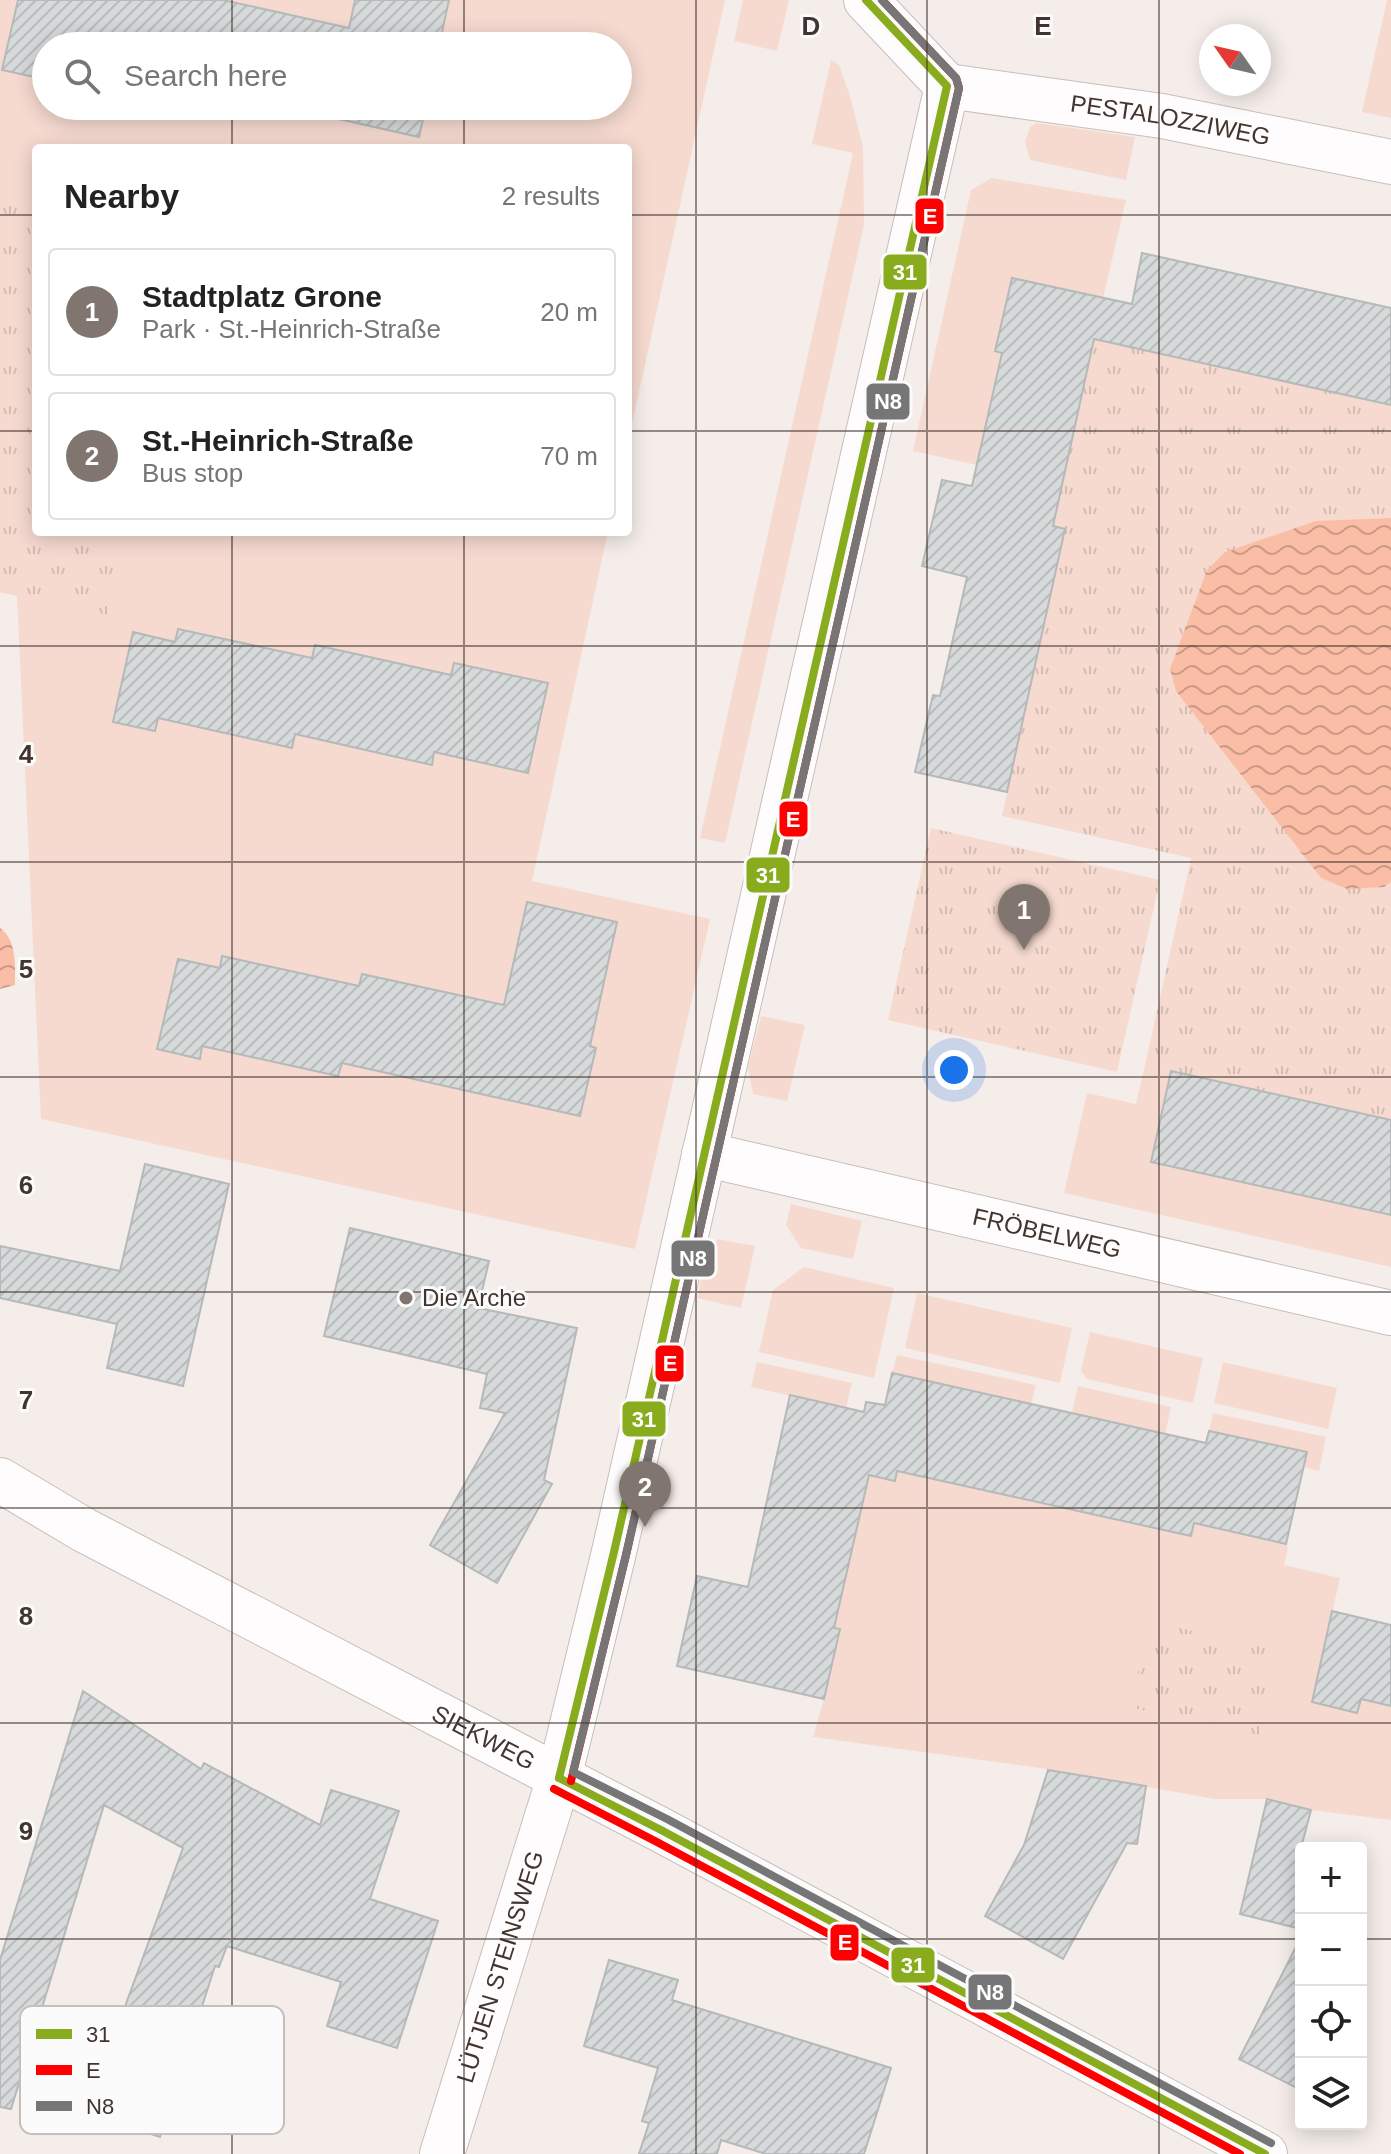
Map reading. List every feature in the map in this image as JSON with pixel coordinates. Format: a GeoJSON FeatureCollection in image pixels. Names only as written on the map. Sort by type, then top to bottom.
{"type":"FeatureCollection","features":[{"type":"Feature","properties":{"kind":"street"},"geometry":{"type":"LineString","coordinates":[[866,0],[947,86]]}},
{"type":"Feature","properties":{"kind":"street","name":"PESTALOZZIWEG"},"geometry":{"type":"LineString","coordinates":[[947,86],[1162,116],[1391,162]]}},
{"type":"Feature","properties":{"kind":"street","name":"LÜTJEN STEINSWEG"},"geometry":{"type":"LineString","coordinates":[[442,2154],[559,1778],[614,1552],[947,86]]}},
{"type":"Feature","properties":{"kind":"street","name":"FRÖBELWEG"},"geometry":{"type":"LineString","coordinates":[[704,1154],[1391,1313]]}},
{"type":"Feature","properties":{"kind":"street","name":"SIEKWEG"},"geometry":{"type":"LineString","coordinates":[[0,1480],[84,1530],[688,1845],[1265,2154]]}},
{"type":"Feature","properties":{"kind":"green space"},"geometry":{"type":"Polygon","coordinates":[[[0,0],[725,0],[632,424],[632,144],[32,144],[32,536],[607,536],[532,881],[710,919],[635,1249],[41,1119],[17,596],[0,592],[0,0]]]}},
{"type":"Feature","properties":{"kind":"green space"},"geometry":{"type":"Polygon","coordinates":[[[743,0],[789,0],[777,51],[734,41],[743,0]]]}},
{"type":"Feature","properties":{"kind":"green space"},"geometry":{"type":"Polygon","coordinates":[[[1387,0],[1391,0],[1391,118],[1362,112],[1387,0]]]}},
{"type":"Feature","properties":{"kind":"green space"},"geometry":{"type":"Polygon","coordinates":[[[831,60],[839,65],[863,147],[864,225],[725,843],[700,838],[853,153],[812,144],[831,60]]]}},
{"type":"Feature","properties":{"kind":"green space"},"geometry":{"type":"Polygon","coordinates":[[[1037,123],[1135,137],[1126,180],[1030,160],[1025,141],[1031,126],[1037,123]]]}},
{"type":"Feature","properties":{"kind":"green space"},"geometry":{"type":"Polygon","coordinates":[[[992,178],[1126,200],[1103,298],[1012,278],[995,350],[1002,353],[977,465],[913,451],[971,190],[992,178]]]}},
{"type":"Feature","properties":{"kind":"green space"},"geometry":{"type":"Polygon","coordinates":[[[0,200],[32,208],[32,536],[123,536],[107,615],[0,592],[0,200]]]}},
{"type":"Feature","properties":{"kind":"green space"},"geometry":{"type":"Polygon","coordinates":[[[1094,339],[1391,405],[1391,1120],[1145,1065],[1191,858],[1002,816],[1065,529],[1053,526],[1094,339]]]}},
{"type":"Feature","properties":{"kind":"green space"},"geometry":{"type":"Polygon","coordinates":[[[931,828],[1160,880],[1117,1072],[888,1020],[931,828]]]}},
{"type":"Feature","properties":{"kind":"green space"},"geometry":{"type":"Polygon","coordinates":[[[761,1016],[805,1025],[787,1101],[753,1094],[748,1067],[761,1016]]]}},
{"type":"Feature","properties":{"kind":"green space"},"geometry":{"type":"Polygon","coordinates":[[[1145,1065],[1391,1120],[1391,1267],[1064,1193],[1087,1093],[1136,1104],[1145,1065]]]}},
{"type":"Feature","properties":{"kind":"green space"},"geometry":{"type":"Polygon","coordinates":[[[791,1204],[862,1221],[853,1259],[801,1248],[786,1225],[791,1204]]]}},
{"type":"Feature","properties":{"kind":"green space"},"geometry":{"type":"Polygon","coordinates":[[[717,1239],[755,1246],[741,1308],[697,1298],[705,1262],[717,1239]]]}},
{"type":"Feature","properties":{"kind":"green space"},"geometry":{"type":"Polygon","coordinates":[[[804,1267],[894,1288],[874,1378],[759,1352],[773,1290],[804,1267]]]}},
{"type":"Feature","properties":{"kind":"green space"},"geometry":{"type":"Polygon","coordinates":[[[917,1293],[1072,1328],[1060,1383],[905,1348],[917,1293]]]}},
{"type":"Feature","properties":{"kind":"green space"},"geometry":{"type":"Polygon","coordinates":[[[1090,1332],[1203,1358],[1193,1403],[1087,1379],[1081,1371],[1090,1332]]]}},
{"type":"Feature","properties":{"kind":"green space"},"geometry":{"type":"Polygon","coordinates":[[[897,1355],[1036,1385],[1031,1404],[892,1373],[897,1355]]]}},
{"type":"Feature","properties":{"kind":"green space"},"geometry":{"type":"Polygon","coordinates":[[[757,1362],[852,1383],[846,1408],[751,1387],[757,1362]]]}},
{"type":"Feature","properties":{"kind":"green space"},"geometry":{"type":"Polygon","coordinates":[[[1223,1362],[1337,1388],[1328,1429],[1214,1403],[1223,1362]]]}},
{"type":"Feature","properties":{"kind":"green space"},"geometry":{"type":"Polygon","coordinates":[[[1078,1386],[1171,1407],[1165,1434],[1072,1413],[1078,1386]]]}},
{"type":"Feature","properties":{"kind":"green space"},"geometry":{"type":"Polygon","coordinates":[[[1213,1413],[1326,1437],[1319,1471],[1304,1467],[1306,1452],[1209,1431],[1213,1413]]]}},
{"type":"Feature","properties":{"kind":"green space"},"geometry":{"type":"Polygon","coordinates":[[[897,1471],[1190,1536],[1194,1523],[1286,1544],[1284,1565],[1340,1578],[1312,1702],[1357,1712],[1361,1699],[1391,1706],[1391,1820],[1311,1810],[1267,1799],[1215,1799],[1040,1768],[813,1737],[840,1630],[821,1625],[845,1579],[869,1475],[895,1481],[897,1471]]]}},
{"type":"Feature","properties":{"kind":"green space"},"geometry":{"type":"Polygon","coordinates":[[[1150,1621],[1278,1651],[1258,1738],[1130,1707],[1150,1621]]]}},
{"type":"Feature","properties":{"kind":"water"},"geometry":{"type":"Polygon","coordinates":[[[1391,518],[1391,882],[1384,887],[1347,889],[1321,878],[1176,691],[1170,669],[1207,570],[1225,552],[1316,521],[1391,518]]]}},
{"type":"Feature","properties":{"kind":"water"},"geometry":{"type":"Polygon","coordinates":[[[0,928],[12,946],[15,985],[0,989],[0,928]]]}},
{"type":"Feature","properties":{"kind":"building"},"geometry":{"type":"Polygon","coordinates":[[[18,0],[223,0],[349,28],[355,0],[449,0],[442,32],[32,32],[32,76],[2,70],[18,0]]]}},
{"type":"Feature","properties":{"kind":"building"},"geometry":{"type":"Polygon","coordinates":[[[343,120],[423,120],[419,137],[343,120]]]}},
{"type":"Feature","properties":{"kind":"building"},"geometry":{"type":"Polygon","coordinates":[[[1142,253],[1391,308],[1391,405],[1094,339],[1053,526],[1065,529],[1007,792],[915,772],[933,695],[940,696],[967,577],[922,566],[942,480],[972,486],[1002,353],[995,351],[1012,278],[1132,304],[1142,253]]]}},
{"type":"Feature","properties":{"kind":"building"},"geometry":{"type":"Polygon","coordinates":[[[178,629],[312,658],[315,645],[451,675],[454,663],[548,683],[528,773],[434,752],[432,765],[295,734],[292,748],[158,718],[155,731],[113,722],[133,632],[175,642],[178,629]]]}},
{"type":"Feature","properties":{"kind":"building"},"geometry":{"type":"Polygon","coordinates":[[[527,902],[617,922],[590,1046],[596,1048],[580,1116],[342,1063],[338,1076],[202,1046],[200,1059],[157,1049],[178,959],[220,968],[222,956],[359,986],[362,974],[504,1005],[527,902]]]}},
{"type":"Feature","properties":{"kind":"building"},"geometry":{"type":"Polygon","coordinates":[[[1171,1071],[1391,1120],[1391,1215],[1151,1162],[1171,1071]]]}},
{"type":"Feature","properties":{"kind":"building"},"geometry":{"type":"Polygon","coordinates":[[[145,1164],[229,1184],[183,1386],[107,1368],[117,1324],[0,1298],[0,1246],[120,1271],[145,1164]]]}},
{"type":"Feature","properties":{"kind":"building"},"geometry":{"type":"Polygon","coordinates":[[[350,1228],[489,1261],[478,1308],[577,1328],[544,1480],[552,1484],[497,1583],[430,1545],[505,1413],[480,1408],[487,1374],[324,1336],[350,1228]]]}},
{"type":"Feature","properties":{"kind":"building"},"geometry":{"type":"Polygon","coordinates":[[[892,1373],[1206,1443],[1209,1431],[1307,1452],[1286,1544],[1194,1523],[1191,1536],[897,1471],[895,1481],[869,1475],[834,1628],[840,1629],[824,1699],[677,1666],[697,1576],[748,1587],[790,1395],[864,1412],[866,1402],[885,1405],[892,1373]]]}},
{"type":"Feature","properties":{"kind":"building"},"geometry":{"type":"Polygon","coordinates":[[[1332,1611],[1391,1625],[1391,1706],[1361,1699],[1357,1713],[1312,1702],[1332,1611]]]}},
{"type":"Feature","properties":{"kind":"building"},"geometry":{"type":"Polygon","coordinates":[[[83,1691],[201,1769],[204,1763],[320,1825],[331,1790],[399,1811],[370,1899],[438,1921],[397,2048],[327,2026],[341,1982],[227,1946],[219,1967],[215,1966],[202,2006],[125,2006],[183,1848],[104,1805],[43,2006],[20,2006],[20,2080],[11,2109],[0,2107],[0,1960],[83,1691]]]}},
{"type":"Feature","properties":{"kind":"building"},"geometry":{"type":"Polygon","coordinates":[[[1048,1770],[1146,1786],[1137,1844],[1127,1843],[1063,1959],[985,1916],[1024,1845],[1048,1770]]]}},
{"type":"Feature","properties":{"kind":"building"},"geometry":{"type":"Polygon","coordinates":[[[1267,1799],[1311,1810],[1303,1842],[1295,1842],[1295,1928],[1240,1914],[1267,1799]]]}},
{"type":"Feature","properties":{"kind":"building"},"geometry":{"type":"Polygon","coordinates":[[[1295,1949],[1295,2087],[1239,2059],[1295,1949]]]}},
{"type":"Feature","properties":{"kind":"building"},"geometry":{"type":"Polygon","coordinates":[[[609,1960],[678,1980],[672,2000],[891,2068],[864,2154],[766,2154],[721,2140],[717,2154],[639,2154],[649,2123],[642,2121],[658,2068],[584,2046],[609,1960]]]}},
{"type":"Feature","properties":{"kind":"transit line","name":"31"},"geometry":{"type":"LineString","coordinates":[[559,1778],[614,1552],[947,86],[866,0]]}},
{"type":"Feature","properties":{"kind":"transit line","name":"E"},"geometry":{"type":"LineString","coordinates":[[571,1781],[626,1555],[959,88],[956,78],[882,0]]}},
{"type":"Feature","properties":{"kind":"transit line","name":"N8"},"geometry":{"type":"LineString","coordinates":[[882,0],[956,78],[959,88],[626,1555],[573,1772],[667,1819],[1271,2143]]}},
{"type":"Feature","properties":{"kind":"transit line","name":"31"},"geometry":{"type":"LineString","coordinates":[[559,1778],[1265,2154]]}},
{"type":"Feature","properties":{"kind":"transit line","name":"E"},"geometry":{"type":"LineString","coordinates":[[554,1789],[1240,2154]]}},
{"type":"Feature","properties":{"kind":"place","name":"Stadtplatz Grone"},"geometry":{"type":"Point","coordinates":[1024,950]}},
{"type":"Feature","properties":{"kind":"place","name":"Die Arche"},"geometry":{"type":"Point","coordinates":[406,1298]}},
{"type":"Feature","properties":{"kind":"place","name":"St.-Heinrich-Straße"},"geometry":{"type":"Point","coordinates":[645,1527]}}]}
